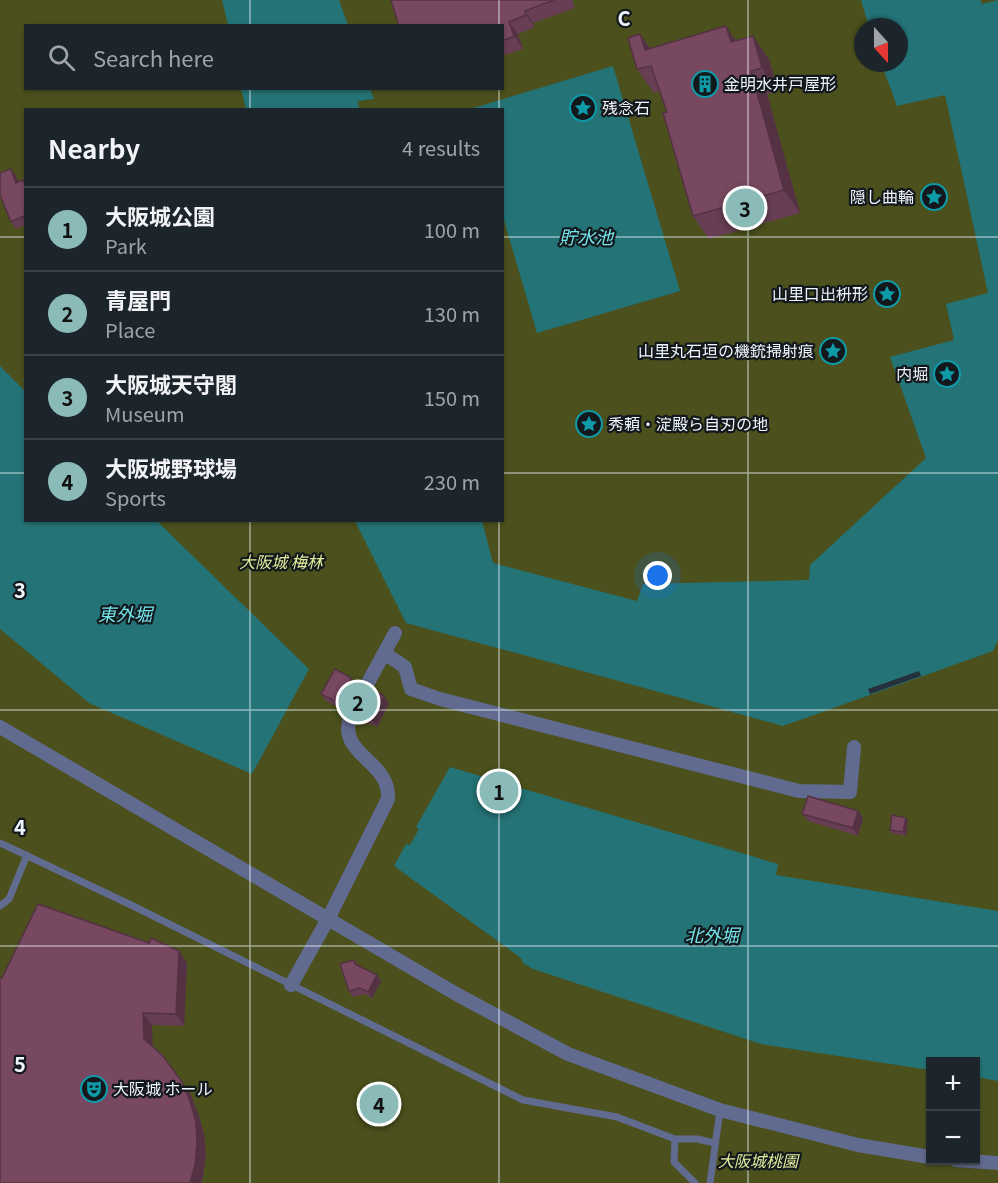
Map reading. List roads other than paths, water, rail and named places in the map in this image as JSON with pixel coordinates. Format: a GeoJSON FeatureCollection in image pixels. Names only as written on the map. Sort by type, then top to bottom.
{"type":"FeatureCollection","features":[{"type":"Feature","properties":{"kind":"street"},"geometry":{"type":"LineString","coordinates":[[364,690],[395,633]]}},
{"type":"Feature","properties":{"kind":"street"},"geometry":{"type":"LineString","coordinates":[[384,653],[405,667],[411,689],[440,699],[799,791],[850,792],[854,747]]}},
{"type":"Feature","properties":{"kind":"street"},"geometry":{"type":"LineString","coordinates":[[291,986],[328,919],[388,799],[388,790],[383,775],[351,741],[348,723],[351,715]]}},
{"type":"Feature","properties":{"kind":"street"},"geometry":{"type":"LineString","coordinates":[[0,727],[458,995],[568,1054],[720,1110],[858,1145],[926,1155]]}},
{"type":"Feature","properties":{"kind":"street"},"geometry":{"type":"LineString","coordinates":[[980,1162],[998,1163]]}},
{"type":"Feature","properties":{"kind":"lane"},"geometry":{"type":"LineString","coordinates":[[0,843],[523,1100],[617,1117],[675,1139],[697,1139],[715,1143]]}},
{"type":"Feature","properties":{"kind":"lane"},"geometry":{"type":"LineString","coordinates":[[0,906],[9,899],[27,855]]}},
{"type":"Feature","properties":{"kind":"lane"},"geometry":{"type":"LineString","coordinates":[[710,1183],[720,1110]]}},
{"type":"Feature","properties":{"kind":"lane"},"geometry":{"type":"LineString","coordinates":[[675,1139],[674,1162],[695,1183]]}},
{"type":"Feature","properties":{"kind":"water"},"geometry":{"type":"Polygon","coordinates":[[[222,0],[339,0],[348,24],[228,24],[222,0]]]}},
{"type":"Feature","properties":{"kind":"water","name":"内堀"},"geometry":{"type":"Polygon","coordinates":[[[861,0],[980,0],[982,4],[998,0],[998,640],[993,651],[783,726],[406,623],[356,522],[482,522],[493,563],[637,601],[643,584],[809,580],[810,565],[926,458],[890,357],[954,340],[946,304],[988,293],[945,95],[897,106],[884,72],[908,72],[908,18],[866,18],[861,0]]]}},
{"type":"Feature","properties":{"kind":"water","name":"貯水池"},"geometry":{"type":"Polygon","coordinates":[[[613,66],[680,291],[537,333],[504,220],[504,108],[473,108],[613,66]]]}},
{"type":"Feature","properties":{"kind":"water"},"geometry":{"type":"Polygon","coordinates":[[[241,90],[370,90],[374,99],[358,101],[359,108],[246,108],[241,90]]]}},
{"type":"Feature","properties":{"kind":"water","name":"東外堀"},"geometry":{"type":"Polygon","coordinates":[[[0,366],[24,390],[24,522],[158,522],[309,669],[252,774],[89,703],[0,629],[0,366]]]}},
{"type":"Feature","properties":{"kind":"water","name":"北外堀"},"geometry":{"type":"Polygon","coordinates":[[[450,767],[778,864],[776,875],[998,911],[998,1081],[980,1078],[980,1057],[926,1057],[926,1069],[761,1044],[533,969],[394,866],[406,844],[410,845],[419,829],[416,827],[450,767]]]}},
{"type":"Feature","properties":{"kind":"place","name":"金明水井戸屋形"},"geometry":{"type":"Point","coordinates":[705,84]}},
{"type":"Feature","properties":{"kind":"place","name":"残念石"},"geometry":{"type":"Point","coordinates":[583,108]}},
{"type":"Feature","properties":{"kind":"place","name":"隠し曲輪"},"geometry":{"type":"Point","coordinates":[934,197]}},
{"type":"Feature","properties":{"kind":"place","name":"大阪城天守閣"},"geometry":{"type":"Point","coordinates":[745,208]}},
{"type":"Feature","properties":{"kind":"place","name":"山里口出枡形"},"geometry":{"type":"Point","coordinates":[887,294]}},
{"type":"Feature","properties":{"kind":"place","name":"山里丸石垣の機銃掃射痕"},"geometry":{"type":"Point","coordinates":[833,351]}},
{"type":"Feature","properties":{"kind":"place","name":"内堀"},"geometry":{"type":"Point","coordinates":[947,374]}},
{"type":"Feature","properties":{"kind":"place","name":"秀頼・淀殿ら自刃の地"},"geometry":{"type":"Point","coordinates":[589,424]}},
{"type":"Feature","properties":{"kind":"place","name":"青屋門"},"geometry":{"type":"Point","coordinates":[358,702]}},
{"type":"Feature","properties":{"kind":"place","name":"大阪城公園"},"geometry":{"type":"Point","coordinates":[499,791]}},
{"type":"Feature","properties":{"kind":"place","name":"大阪城 ホール"},"geometry":{"type":"Point","coordinates":[94,1089]}},
{"type":"Feature","properties":{"kind":"place","name":"大阪城野球場"},"geometry":{"type":"Point","coordinates":[379,1104]}},
{"type":"Feature","properties":{"kind":"park label","name":"大阪城 梅林"},"geometry":{"type":"Point","coordinates":[281,562]}},
{"type":"Feature","properties":{"kind":"park label","name":"大阪城桃園"},"geometry":{"type":"Point","coordinates":[758,1161]}}]}
